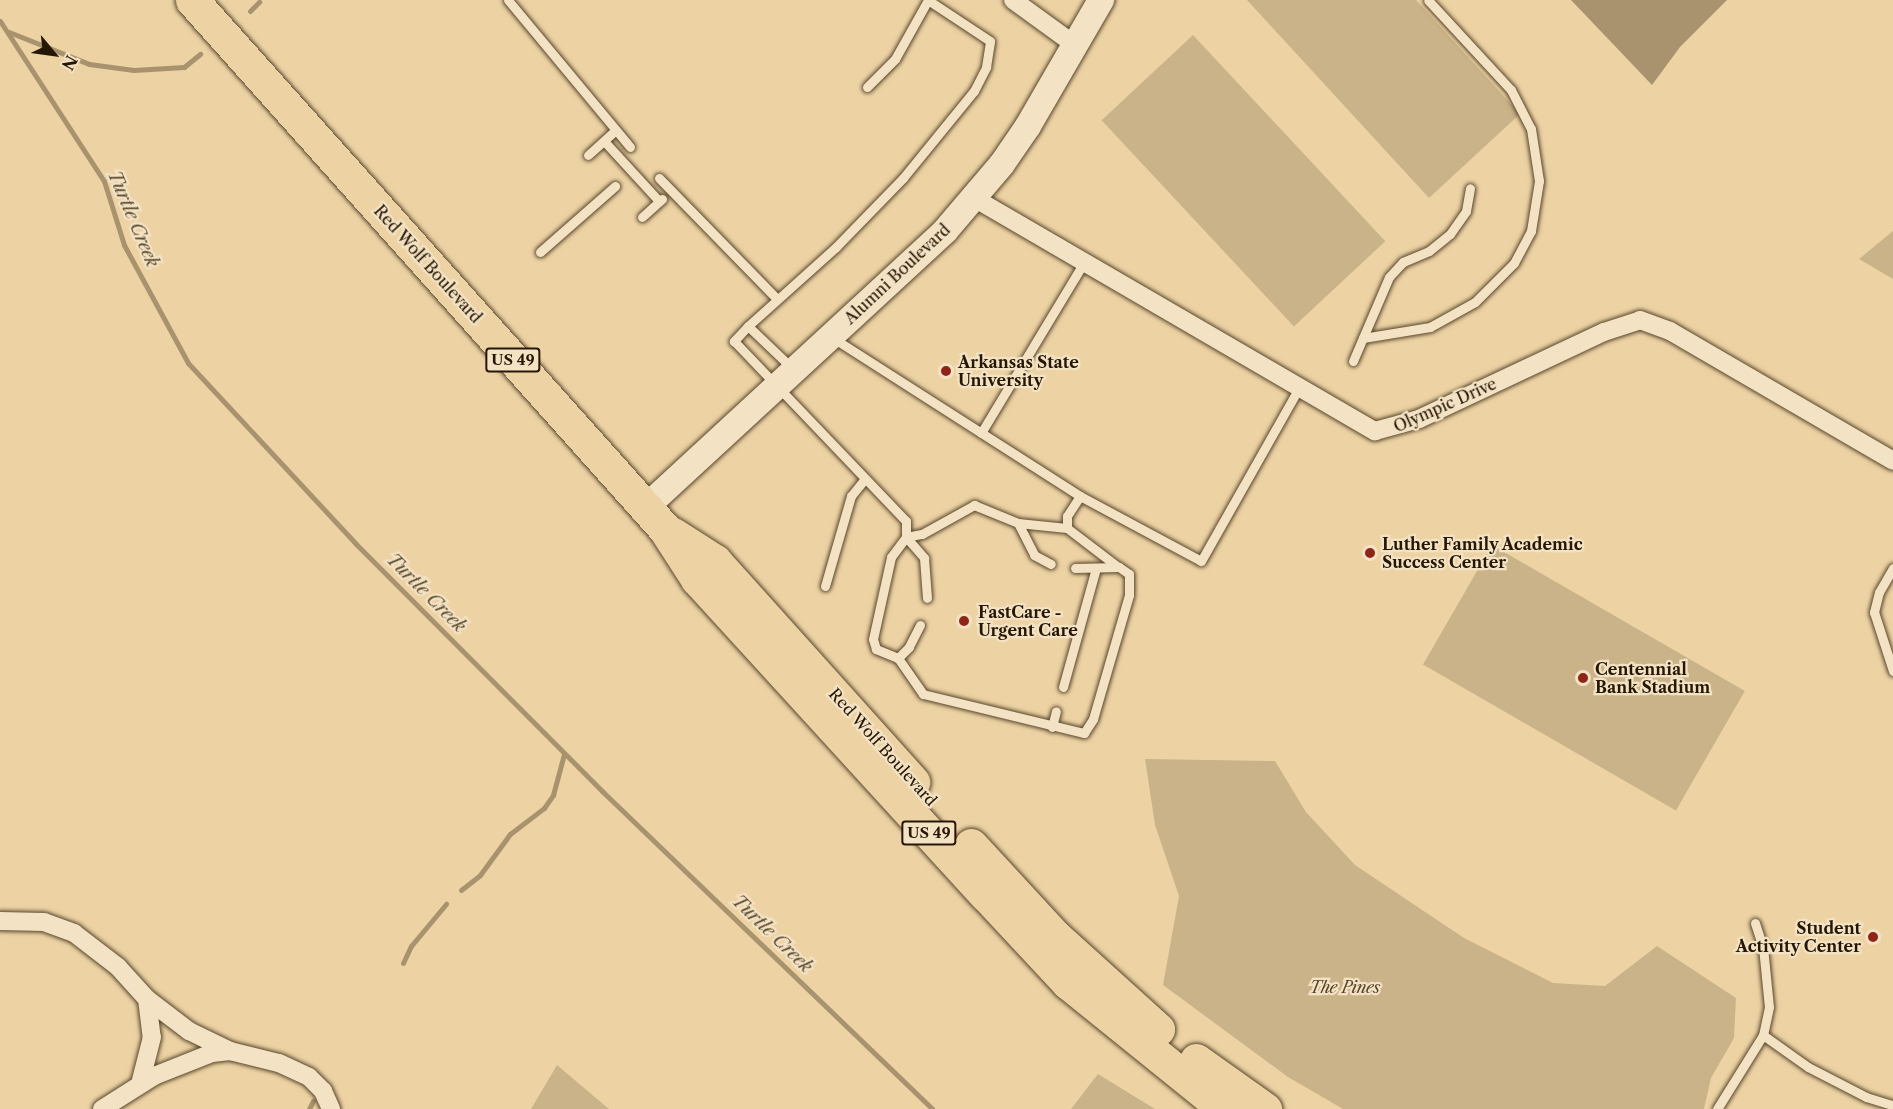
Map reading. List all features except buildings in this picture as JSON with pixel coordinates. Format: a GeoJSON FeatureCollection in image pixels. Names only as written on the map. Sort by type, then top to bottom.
{"type":"FeatureCollection","features":[{"type":"Feature","properties":{"kind":"highway","name":"Red Wolf Boulevard"},"geometry":{"type":"LineString","coordinates":[[192,0],[654,518],[697,579],[1068,982],[1224,1109]]}},
{"type":"Feature","properties":{"kind":"highway","name":"Red Wolf Boulevard"},"geometry":{"type":"LineString","coordinates":[[654,518],[715,561],[1055,936],[1147,1020],[1265,1109]]}},
{"type":"Feature","properties":{"kind":"street"},"geometry":{"type":"LineString","coordinates":[[1013,0],[1075,45]]}},
{"type":"Feature","properties":{"kind":"street","name":"Alumni Boulevard"},"geometry":{"type":"LineString","coordinates":[[654,518],[786,378],[914,262],[974,198],[1028,126],[1101,0]]}},
{"type":"Feature","properties":{"kind":"street","name":"Olympic Drive"},"geometry":{"type":"LineString","coordinates":[[974,198],[1083,264],[1380,432],[1419,419],[1604,332],[1640,321],[1671,331],[1893,461]]}},
{"type":"Feature","properties":{"kind":"street"},"geometry":{"type":"LineString","coordinates":[[0,921],[45,922],[74,933],[118,967],[147,999],[189,1031],[230,1051],[279,1063],[309,1077],[323,1091],[331,1109]]}},
{"type":"Feature","properties":{"kind":"street"},"geometry":{"type":"LineString","coordinates":[[140,1084],[152,1036],[147,999]]}},
{"type":"Feature","properties":{"kind":"street"},"geometry":{"type":"LineString","coordinates":[[102,1109],[140,1084],[212,1053],[230,1051]]}},
{"type":"Feature","properties":{"kind":"lane"},"geometry":{"type":"LineString","coordinates":[[508,0],[630,147]]}},
{"type":"Feature","properties":{"kind":"lane"},"geometry":{"type":"LineString","coordinates":[[786,378],[734,341],[776,298],[836,247],[903,178],[974,91],[986,67],[990,41],[928,0],[895,59],[867,87]]}},
{"type":"Feature","properties":{"kind":"lane"},"geometry":{"type":"LineString","coordinates":[[1363,338],[1430,327],[1475,302],[1514,262],[1531,231],[1539,181],[1531,129],[1511,90],[1428,0]]}},
{"type":"Feature","properties":{"kind":"lane"},"geometry":{"type":"LineString","coordinates":[[588,155],[615,130]]}},
{"type":"Feature","properties":{"kind":"lane"},"geometry":{"type":"LineString","coordinates":[[604,141],[659,201]]}},
{"type":"Feature","properties":{"kind":"lane"},"geometry":{"type":"LineString","coordinates":[[659,178],[776,298]]}},
{"type":"Feature","properties":{"kind":"lane"},"geometry":{"type":"LineString","coordinates":[[540,252],[615,186]]}},
{"type":"Feature","properties":{"kind":"lane"},"geometry":{"type":"LineString","coordinates":[[1353,361],[1389,277],[1403,262],[1429,251],[1450,234],[1466,210],[1470,188]]}},
{"type":"Feature","properties":{"kind":"lane"},"geometry":{"type":"LineString","coordinates":[[642,217],[670,191]]}},
{"type":"Feature","properties":{"kind":"lane"},"geometry":{"type":"LineString","coordinates":[[981,433],[1083,264]]}},
{"type":"Feature","properties":{"kind":"lane"},"geometry":{"type":"LineString","coordinates":[[748,326],[865,479],[906,521],[906,537],[891,557],[873,639],[876,649],[898,658],[923,694],[1084,733],[1093,719],[1129,596],[1129,574],[1067,528],[1018,524],[974,505],[921,534],[906,537]]}},
{"type":"Feature","properties":{"kind":"lane"},"geometry":{"type":"LineString","coordinates":[[831,337],[1080,496],[1201,561],[1299,388]]}},
{"type":"Feature","properties":{"kind":"lane"},"geometry":{"type":"LineString","coordinates":[[825,586],[851,496],[865,479]]}},
{"type":"Feature","properties":{"kind":"lane"},"geometry":{"type":"LineString","coordinates":[[1067,528],[1067,516],[1080,496]]}},
{"type":"Feature","properties":{"kind":"lane"},"geometry":{"type":"LineString","coordinates":[[1018,524],[1034,555],[1051,564]]}},
{"type":"Feature","properties":{"kind":"lane"},"geometry":{"type":"LineString","coordinates":[[906,537],[924,558],[927,598]]}},
{"type":"Feature","properties":{"kind":"lane"},"geometry":{"type":"LineString","coordinates":[[1075,568],[1118,567]]}},
{"type":"Feature","properties":{"kind":"lane"},"geometry":{"type":"LineString","coordinates":[[1063,687],[1096,568]]}},
{"type":"Feature","properties":{"kind":"lane"},"geometry":{"type":"LineString","coordinates":[[1893,568],[1879,592],[1874,612],[1893,671]]}},
{"type":"Feature","properties":{"kind":"lane"},"geometry":{"type":"LineString","coordinates":[[898,658],[909,647],[920,625]]}},
{"type":"Feature","properties":{"kind":"lane"},"geometry":{"type":"LineString","coordinates":[[1052,727],[1056,711]]}},
{"type":"Feature","properties":{"kind":"lane"},"geometry":{"type":"LineString","coordinates":[[1717,1109],[1763,1035],[1769,1007],[1763,947],[1755,923]]}},
{"type":"Feature","properties":{"kind":"lane"},"geometry":{"type":"LineString","coordinates":[[1763,1035],[1808,1067],[1866,1097],[1893,1105]]}},
{"type":"Feature","properties":{"kind":"green space"},"geometry":{"type":"Polygon","coordinates":[[[1247,0],[1416,0],[1520,114],[1429,198],[1247,0]]]}},
{"type":"Feature","properties":{"kind":"green space"},"geometry":{"type":"Polygon","coordinates":[[[1193,35],[1385,241],[1294,326],[1102,120],[1193,35]]]}},
{"type":"Feature","properties":{"kind":"green space"},"geometry":{"type":"Polygon","coordinates":[[[1893,231],[1893,279],[1859,259],[1893,231]]]}},
{"type":"Feature","properties":{"kind":"green space","name":"Centennial Bank Stadium"},"geometry":{"type":"Polygon","coordinates":[[[1492,545],[1745,691],[1676,811],[1423,665],[1492,545]]]}},
{"type":"Feature","properties":{"kind":"green space","name":"The Pines"},"geometry":{"type":"Polygon","coordinates":[[[1145,759],[1275,761],[1306,812],[1355,865],[1464,938],[1553,983],[1605,986],[1657,946],[1736,998],[1734,1038],[1711,1078],[1704,1109],[1343,1109],[1288,1077],[1163,985],[1179,896],[1155,825],[1145,759]]]}},
{"type":"Feature","properties":{"kind":"green space"},"geometry":{"type":"Polygon","coordinates":[[[557,1065],[609,1109],[531,1109],[557,1065]]]}},
{"type":"Feature","properties":{"kind":"green space"},"geometry":{"type":"Polygon","coordinates":[[[1098,1074],[1155,1109],[1071,1109],[1098,1074]]]}},
{"type":"Feature","properties":{"kind":"shaded area"},"geometry":{"type":"Polygon","coordinates":[[[1571,0],[1727,0],[1680,47],[1652,85],[1571,0]]]}},
{"type":"Feature","properties":{"kind":"waterway"},"geometry":{"type":"LineString","coordinates":[[250,11],[259,2]]}},
{"type":"Feature","properties":{"kind":"waterway","name":"Turtle Creek"},"geometry":{"type":"LineString","coordinates":[[0,21],[104,181],[124,245],[188,363],[356,544],[602,791],[932,1109]]}},
{"type":"Feature","properties":{"kind":"waterway"},"geometry":{"type":"LineString","coordinates":[[9,32],[89,64],[134,70],[184,67],[200,54]]}},
{"type":"Feature","properties":{"kind":"waterway"},"geometry":{"type":"LineString","coordinates":[[461,890],[480,875],[510,834],[544,808],[553,795],[564,754]]}},
{"type":"Feature","properties":{"kind":"waterway"},"geometry":{"type":"LineString","coordinates":[[403,963],[411,946],[446,904]]}},
{"type":"Feature","properties":{"kind":"waterway"},"geometry":{"type":"LineString","coordinates":[[309,1109],[313,1101]]}},
{"type":"Feature","properties":{"kind":"place","name":"Arkansas State University"},"geometry":{"type":"Point","coordinates":[946,371]}},
{"type":"Feature","properties":{"kind":"place","name":"Luther Family Academic Success Center"},"geometry":{"type":"Point","coordinates":[1370,553]}},
{"type":"Feature","properties":{"kind":"place","name":"FastCare - Urgent Care"},"geometry":{"type":"Point","coordinates":[964,621]}},
{"type":"Feature","properties":{"kind":"place","name":"Centennial Bank Stadium"},"geometry":{"type":"Point","coordinates":[1583,678]}},
{"type":"Feature","properties":{"kind":"place","name":"Student Activity Center"},"geometry":{"type":"Point","coordinates":[1873,937]}}]}
